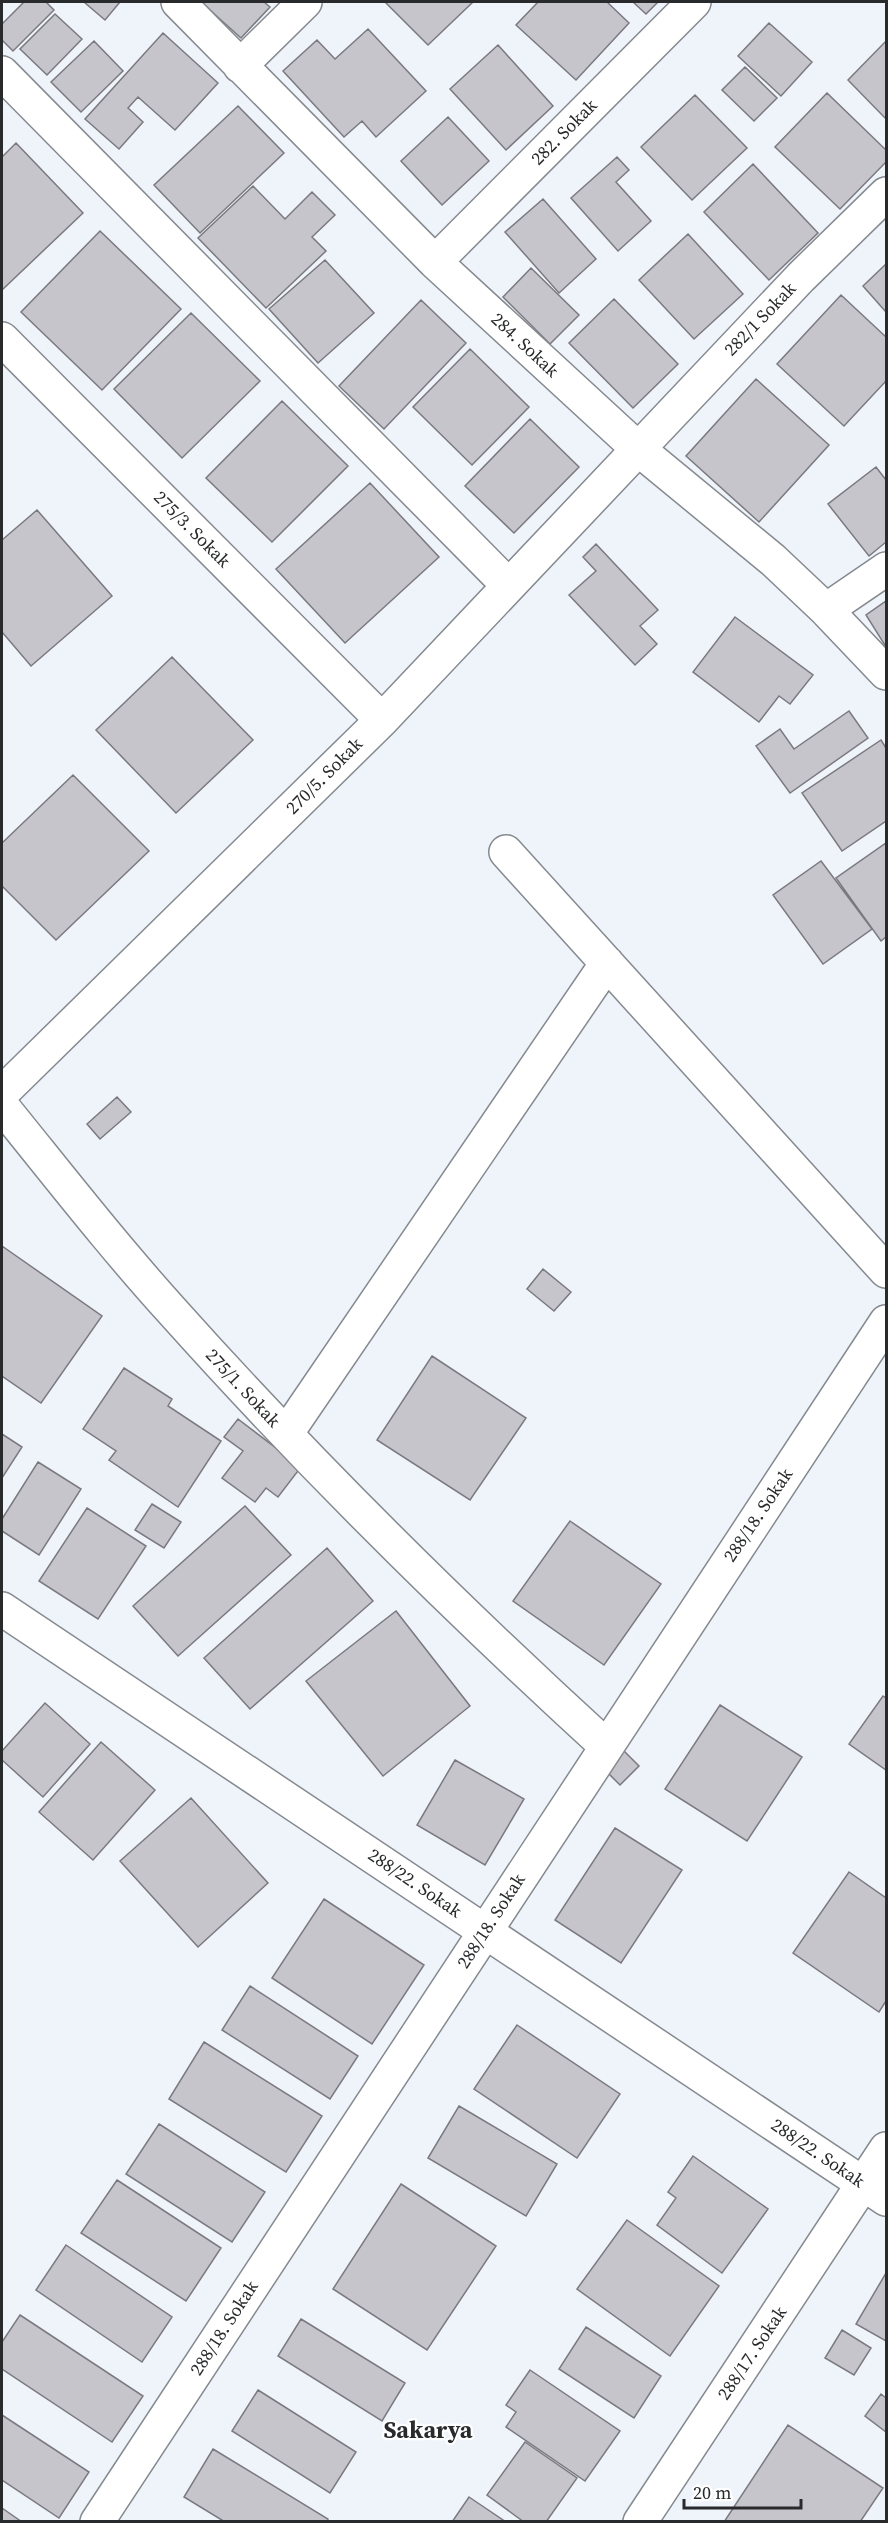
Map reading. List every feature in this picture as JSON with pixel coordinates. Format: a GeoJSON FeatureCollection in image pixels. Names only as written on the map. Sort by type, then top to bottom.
{"type":"FeatureCollection","features":[{"type":"Feature","properties":{"kind":"street","name":"284. Sokak"},"geometry":{"type":"LineString","coordinates":[[178,2],[435,262],[637,448],[774,560],[886,673]]}},
{"type":"Feature","properties":{"kind":"street"},"geometry":{"type":"LineString","coordinates":[[240,66],[305,2]]}},
{"type":"Feature","properties":{"kind":"street","name":"282. Sokak"},"geometry":{"type":"LineString","coordinates":[[435,262],[694,2]]}},
{"type":"Feature","properties":{"kind":"street"},"geometry":{"type":"LineString","coordinates":[[2,73],[508,585]]}},
{"type":"Feature","properties":{"kind":"street","name":"282/1 Sokak"},"geometry":{"type":"LineString","coordinates":[[637,448],[801,277],[886,194]]}},
{"type":"Feature","properties":{"kind":"street","name":"275/3. Sokak"},"geometry":{"type":"LineString","coordinates":[[2,339],[382,720]]}},
{"type":"Feature","properties":{"kind":"street","name":"270/5. Sokak"},"geometry":{"type":"LineString","coordinates":[[2,1093],[382,720],[637,448]]}},
{"type":"Feature","properties":{"kind":"street"},"geometry":{"type":"LineString","coordinates":[[826,610],[886,569]]}},
{"type":"Feature","properties":{"kind":"street"},"geometry":{"type":"LineString","coordinates":[[506,852],[886,1271]]}},
{"type":"Feature","properties":{"kind":"street"},"geometry":{"type":"LineString","coordinates":[[286,1434],[607,963]]}},
{"type":"Feature","properties":{"kind":"street","name":"275/1. Sokak"},"geometry":{"type":"LineString","coordinates":[[2,1106],[172,1311],[286,1434],[503,1652],[606,1746]]}},
{"type":"Feature","properties":{"kind":"street","name":"288/18. Sokak"},"geometry":{"type":"LineString","coordinates":[[97,2522],[886,1322]]}},
{"type":"Feature","properties":{"kind":"street","name":"288/22. Sokak"},"geometry":{"type":"LineString","coordinates":[[2,1609],[875,2192]]}},
{"type":"Feature","properties":{"kind":"street","name":"288/17. Sokak"},"geometry":{"type":"LineString","coordinates":[[640,2522],[875,2192],[886,2149]]}},
{"type":"Feature","properties":{"kind":"building"},"geometry":{"type":"Polygon","coordinates":[[[24,2],[46,2],[54,10],[13,51],[2,40],[2,24],[24,2]]]}},
{"type":"Feature","properties":{"kind":"building"},"geometry":{"type":"Polygon","coordinates":[[[84,2],[120,2],[105,20],[84,2]]]}},
{"type":"Feature","properties":{"kind":"building"},"geometry":{"type":"Polygon","coordinates":[[[201,2],[264,2],[270,7],[241,38],[201,2]]]}},
{"type":"Feature","properties":{"kind":"building"},"geometry":{"type":"Polygon","coordinates":[[[385,2],[473,2],[428,45],[385,2]]]}},
{"type":"Feature","properties":{"kind":"building"},"geometry":{"type":"Polygon","coordinates":[[[538,2],[607,2],[629,23],[576,80],[516,25],[538,2]]]}},
{"type":"Feature","properties":{"kind":"building"},"geometry":{"type":"Polygon","coordinates":[[[633,2],[658,2],[646,14],[633,2]]]}},
{"type":"Feature","properties":{"kind":"building"},"geometry":{"type":"Polygon","coordinates":[[[55,14],[82,39],[47,75],[20,49],[55,14]]]}},
{"type":"Feature","properties":{"kind":"building"},"geometry":{"type":"Polygon","coordinates":[[[769,23],[812,62],[781,96],[738,56],[769,23]]]}},
{"type":"Feature","properties":{"kind":"building"},"geometry":{"type":"Polygon","coordinates":[[[368,29],[426,91],[376,137],[362,121],[344,137],[283,71],[317,40],[335,59],[368,29]]]}},
{"type":"Feature","properties":{"kind":"building"},"geometry":{"type":"Polygon","coordinates":[[[163,33],[218,83],[175,130],[138,97],[128,108],[143,122],[119,149],[85,119],[163,33]]]}},
{"type":"Feature","properties":{"kind":"building"},"geometry":{"type":"Polygon","coordinates":[[[94,41],[123,71],[81,112],[51,82],[94,41]]]}},
{"type":"Feature","properties":{"kind":"building"},"geometry":{"type":"Polygon","coordinates":[[[886,41],[886,119],[848,80],[886,41]]]}},
{"type":"Feature","properties":{"kind":"building"},"geometry":{"type":"Polygon","coordinates":[[[498,45],[553,106],[506,150],[450,89],[498,45]]]}},
{"type":"Feature","properties":{"kind":"building"},"geometry":{"type":"Polygon","coordinates":[[[745,67],[777,98],[754,121],[722,90],[745,67]]]}},
{"type":"Feature","properties":{"kind":"building"},"geometry":{"type":"Polygon","coordinates":[[[827,93],[886,150],[886,162],[840,209],[775,147],[827,93]]]}},
{"type":"Feature","properties":{"kind":"building"},"geometry":{"type":"Polygon","coordinates":[[[695,95],[747,148],[692,200],[641,147],[695,95]]]}},
{"type":"Feature","properties":{"kind":"building"},"geometry":{"type":"Polygon","coordinates":[[[238,106],[284,153],[200,233],[154,185],[238,106]]]}},
{"type":"Feature","properties":{"kind":"building"},"geometry":{"type":"Polygon","coordinates":[[[448,117],[489,161],[442,205],[401,161],[448,117]]]}},
{"type":"Feature","properties":{"kind":"building"},"geometry":{"type":"Polygon","coordinates":[[[16,143],[83,213],[2,290],[2,157],[16,143]]]}},
{"type":"Feature","properties":{"kind":"building"},"geometry":{"type":"Polygon","coordinates":[[[617,157],[629,170],[616,182],[651,221],[618,251],[571,198],[617,157]]]}},
{"type":"Feature","properties":{"kind":"building"},"geometry":{"type":"Polygon","coordinates":[[[753,164],[818,233],[769,280],[704,212],[753,164]]]}},
{"type":"Feature","properties":{"kind":"building"},"geometry":{"type":"Polygon","coordinates":[[[253,186],[285,219],[312,192],[335,215],[312,237],[326,251],[266,308],[198,238],[253,186]]]}},
{"type":"Feature","properties":{"kind":"building"},"geometry":{"type":"Polygon","coordinates":[[[543,199],[596,259],[559,293],[505,232],[543,199]]]}},
{"type":"Feature","properties":{"kind":"building"},"geometry":{"type":"Polygon","coordinates":[[[100,231],[181,309],[102,390],[21,312],[100,231]]]}},
{"type":"Feature","properties":{"kind":"building"},"geometry":{"type":"Polygon","coordinates":[[[688,234],[743,294],[694,339],[639,280],[688,234]]]}},
{"type":"Feature","properties":{"kind":"building"},"geometry":{"type":"Polygon","coordinates":[[[325,260],[374,313],[318,363],[269,309],[325,260]]]}},
{"type":"Feature","properties":{"kind":"building"},"geometry":{"type":"Polygon","coordinates":[[[886,264],[886,312],[863,286],[886,264]]]}},
{"type":"Feature","properties":{"kind":"building"},"geometry":{"type":"Polygon","coordinates":[[[531,268],[579,315],[550,344],[503,297],[531,268]]]}},
{"type":"Feature","properties":{"kind":"building"},"geometry":{"type":"Polygon","coordinates":[[[841,295],[886,337],[886,381],[844,426],[777,364],[841,295]]]}},
{"type":"Feature","properties":{"kind":"building"},"geometry":{"type":"Polygon","coordinates":[[[614,299],[678,364],[633,408],[569,343],[614,299]]]}},
{"type":"Feature","properties":{"kind":"building"},"geometry":{"type":"Polygon","coordinates":[[[421,300],[466,343],[384,429],[339,386],[421,300]]]}},
{"type":"Feature","properties":{"kind":"building"},"geometry":{"type":"Polygon","coordinates":[[[191,313],[260,381],[182,458],[114,389],[191,313]]]}},
{"type":"Feature","properties":{"kind":"building"},"geometry":{"type":"Polygon","coordinates":[[[470,349],[529,407],[472,465],[413,407],[470,349]]]}},
{"type":"Feature","properties":{"kind":"building"},"geometry":{"type":"Polygon","coordinates":[[[756,379],[829,445],[759,522],[686,456],[756,379]]]}},
{"type":"Feature","properties":{"kind":"building"},"geometry":{"type":"Polygon","coordinates":[[[282,401],[348,466],[272,542],[206,478],[282,401]]]}},
{"type":"Feature","properties":{"kind":"building"},"geometry":{"type":"Polygon","coordinates":[[[530,419],[579,467],[514,533],[465,486],[530,419]]]}},
{"type":"Feature","properties":{"kind":"building"},"geometry":{"type":"Polygon","coordinates":[[[876,467],[886,480],[886,542],[869,556],[828,504],[876,467]]]}},
{"type":"Feature","properties":{"kind":"building"},"geometry":{"type":"Polygon","coordinates":[[[370,483],[439,557],[345,643],[276,569],[370,483]]]}},
{"type":"Feature","properties":{"kind":"building"},"geometry":{"type":"Polygon","coordinates":[[[37,510],[112,596],[31,666],[2,632],[2,540],[37,510]]]}},
{"type":"Feature","properties":{"kind":"building"},"geometry":{"type":"Polygon","coordinates":[[[596,544],[658,610],[640,626],[657,644],[635,665],[569,595],[596,571],[583,557],[596,544]]]}},
{"type":"Feature","properties":{"kind":"building"},"geometry":{"type":"Polygon","coordinates":[[[886,601],[886,647],[866,615],[886,601]]]}},
{"type":"Feature","properties":{"kind":"building"},"geometry":{"type":"Polygon","coordinates":[[[735,617],[813,675],[790,704],[779,696],[759,722],[693,672],[735,617]]]}},
{"type":"Feature","properties":{"kind":"building"},"geometry":{"type":"Polygon","coordinates":[[[172,657],[253,740],[176,813],[96,730],[172,657]]]}},
{"type":"Feature","properties":{"kind":"building"},"geometry":{"type":"Polygon","coordinates":[[[849,711],[868,738],[790,793],[756,746],[780,729],[794,749],[849,711]]]}},
{"type":"Feature","properties":{"kind":"building"},"geometry":{"type":"Polygon","coordinates":[[[881,740],[886,748],[886,821],[842,851],[802,793],[881,740]]]}},
{"type":"Feature","properties":{"kind":"building"},"geometry":{"type":"Polygon","coordinates":[[[73,775],[149,851],[56,940],[2,886],[2,843],[73,775]]]}},
{"type":"Feature","properties":{"kind":"building"},"geometry":{"type":"Polygon","coordinates":[[[886,843],[886,937],[881,941],[836,878],[886,843]]]}},
{"type":"Feature","properties":{"kind":"building"},"geometry":{"type":"Polygon","coordinates":[[[821,861],[872,929],[823,964],[773,895],[821,861]]]}},
{"type":"Feature","properties":{"kind":"building"},"geometry":{"type":"Polygon","coordinates":[[[117,1097],[131,1112],[100,1139],[87,1124],[117,1097]]]}},
{"type":"Feature","properties":{"kind":"building"},"geometry":{"type":"Polygon","coordinates":[[[2,1246],[102,1316],[41,1403],[2,1376],[2,1246]]]}},
{"type":"Feature","properties":{"kind":"building"},"geometry":{"type":"Polygon","coordinates":[[[543,1269],[571,1292],[554,1311],[527,1289],[543,1269]]]}},
{"type":"Feature","properties":{"kind":"building"},"geometry":{"type":"Polygon","coordinates":[[[432,1356],[526,1418],[470,1500],[377,1440],[432,1356]]]}},
{"type":"Feature","properties":{"kind":"building"},"geometry":{"type":"Polygon","coordinates":[[[124,1368],[172,1399],[168,1406],[221,1441],[178,1507],[109,1460],[116,1451],[83,1429],[124,1368]]]}},
{"type":"Feature","properties":{"kind":"building"},"geometry":{"type":"Polygon","coordinates":[[[238,1419],[301,1467],[278,1497],[266,1488],[255,1502],[222,1478],[243,1451],[224,1437],[238,1419]]]}},
{"type":"Feature","properties":{"kind":"building"},"geometry":{"type":"Polygon","coordinates":[[[2,1434],[22,1447],[2,1478],[2,1434]]]}},
{"type":"Feature","properties":{"kind":"building"},"geometry":{"type":"Polygon","coordinates":[[[38,1462],[81,1489],[39,1555],[2,1531],[2,1519],[38,1462]]]}},
{"type":"Feature","properties":{"kind":"building"},"geometry":{"type":"Polygon","coordinates":[[[152,1504],[181,1522],[164,1548],[135,1530],[152,1504]]]}},
{"type":"Feature","properties":{"kind":"building"},"geometry":{"type":"Polygon","coordinates":[[[245,1506],[291,1555],[178,1656],[133,1606],[245,1506]]]}},
{"type":"Feature","properties":{"kind":"building"},"geometry":{"type":"Polygon","coordinates":[[[87,1508],[146,1546],[98,1619],[39,1581],[87,1508]]]}},
{"type":"Feature","properties":{"kind":"building"},"geometry":{"type":"Polygon","coordinates":[[[570,1521],[661,1584],[604,1665],[513,1601],[570,1521]]]}},
{"type":"Feature","properties":{"kind":"building"},"geometry":{"type":"Polygon","coordinates":[[[327,1548],[373,1601],[250,1709],[204,1658],[327,1548]]]}},
{"type":"Feature","properties":{"kind":"building"},"geometry":{"type":"Polygon","coordinates":[[[396,1611],[470,1706],[383,1776],[306,1681],[396,1611]]]}},
{"type":"Feature","properties":{"kind":"building"},"geometry":{"type":"Polygon","coordinates":[[[883,1696],[886,1698],[886,1770],[849,1744],[883,1696]]]}},
{"type":"Feature","properties":{"kind":"building"},"geometry":{"type":"Polygon","coordinates":[[[45,1703],[90,1744],[43,1797],[2,1760],[2,1751],[45,1703]]]}},
{"type":"Feature","properties":{"kind":"building"},"geometry":{"type":"Polygon","coordinates":[[[720,1705],[802,1757],[747,1841],[665,1789],[720,1705]]]}},
{"type":"Feature","properties":{"kind":"building"},"geometry":{"type":"Polygon","coordinates":[[[101,1742],[155,1790],[93,1860],[39,1812],[101,1742]]]}},
{"type":"Feature","properties":{"kind":"building"},"geometry":{"type":"Polygon","coordinates":[[[619,1746],[639,1766],[620,1785],[600,1765],[619,1746]]]}},
{"type":"Feature","properties":{"kind":"building"},"geometry":{"type":"Polygon","coordinates":[[[455,1760],[524,1799],[485,1865],[417,1825],[455,1760]]]}},
{"type":"Feature","properties":{"kind":"building"},"geometry":{"type":"Polygon","coordinates":[[[191,1798],[268,1883],[198,1947],[120,1861],[191,1798]]]}},
{"type":"Feature","properties":{"kind":"building"},"geometry":{"type":"Polygon","coordinates":[[[615,1828],[682,1870],[621,1963],[555,1920],[615,1828]]]}},
{"type":"Feature","properties":{"kind":"building"},"geometry":{"type":"Polygon","coordinates":[[[849,1872],[886,1898],[886,2001],[879,2012],[793,1953],[849,1872]]]}},
{"type":"Feature","properties":{"kind":"building"},"geometry":{"type":"Polygon","coordinates":[[[324,1899],[424,1965],[372,2044],[272,1978],[324,1899]]]}},
{"type":"Feature","properties":{"kind":"building"},"geometry":{"type":"Polygon","coordinates":[[[250,1986],[358,2056],[330,2099],[222,2030],[250,1986]]]}},
{"type":"Feature","properties":{"kind":"building"},"geometry":{"type":"Polygon","coordinates":[[[517,2025],[620,2094],[577,2158],[474,2089],[517,2025]]]}},
{"type":"Feature","properties":{"kind":"building"},"geometry":{"type":"Polygon","coordinates":[[[204,2042],[322,2116],[286,2172],[169,2099],[204,2042]]]}},
{"type":"Feature","properties":{"kind":"building"},"geometry":{"type":"Polygon","coordinates":[[[459,2106],[557,2164],[526,2216],[428,2158],[459,2106]]]}},
{"type":"Feature","properties":{"kind":"building"},"geometry":{"type":"Polygon","coordinates":[[[159,2124],[265,2192],[232,2242],[126,2174],[159,2124]]]}},
{"type":"Feature","properties":{"kind":"building"},"geometry":{"type":"Polygon","coordinates":[[[693,2156],[768,2209],[722,2273],[657,2225],[676,2198],[668,2192],[693,2156]]]}},
{"type":"Feature","properties":{"kind":"building"},"geometry":{"type":"Polygon","coordinates":[[[117,2180],[221,2248],[186,2301],[81,2233],[117,2180]]]}},
{"type":"Feature","properties":{"kind":"building"},"geometry":{"type":"Polygon","coordinates":[[[401,2184],[496,2246],[427,2350],[333,2289],[401,2184]]]}},
{"type":"Feature","properties":{"kind":"building"},"geometry":{"type":"Polygon","coordinates":[[[627,2220],[719,2286],[670,2356],[577,2289],[627,2220]]]}},
{"type":"Feature","properties":{"kind":"building"},"geometry":{"type":"Polygon","coordinates":[[[66,2245],[172,2317],[142,2362],[36,2290],[66,2245]]]}},
{"type":"Feature","properties":{"kind":"building"},"geometry":{"type":"Polygon","coordinates":[[[886,2273],[886,2341],[856,2324],[886,2273]]]}},
{"type":"Feature","properties":{"kind":"building"},"geometry":{"type":"Polygon","coordinates":[[[20,2315],[143,2396],[112,2442],[2,2369],[2,2342],[20,2315]]]}},
{"type":"Feature","properties":{"kind":"building"},"geometry":{"type":"Polygon","coordinates":[[[301,2319],[405,2383],[382,2421],[278,2356],[301,2319]]]}},
{"type":"Feature","properties":{"kind":"building"},"geometry":{"type":"Polygon","coordinates":[[[586,2327],[661,2376],[634,2418],[559,2369],[586,2327]]]}},
{"type":"Feature","properties":{"kind":"building"},"geometry":{"type":"Polygon","coordinates":[[[842,2330],[871,2348],[854,2375],[825,2358],[842,2330]]]}},
{"type":"Feature","properties":{"kind":"building"},"geometry":{"type":"Polygon","coordinates":[[[530,2370],[620,2431],[585,2481],[506,2427],[516,2412],[506,2405],[530,2370]]]}},
{"type":"Feature","properties":{"kind":"building"},"geometry":{"type":"Polygon","coordinates":[[[258,2390],[356,2452],[330,2493],[232,2431],[258,2390]]]}},
{"type":"Feature","properties":{"kind":"building"},"geometry":{"type":"Polygon","coordinates":[[[881,2394],[886,2398],[886,2432],[865,2416],[881,2394]]]}},
{"type":"Feature","properties":{"kind":"building"},"geometry":{"type":"Polygon","coordinates":[[[2,2415],[89,2472],[59,2518],[2,2480],[2,2415]]]}},
{"type":"Feature","properties":{"kind":"building"},"geometry":{"type":"Polygon","coordinates":[[[788,2425],[883,2488],[860,2522],[724,2522],[788,2425]]]}},
{"type":"Feature","properties":{"kind":"building"},"geometry":{"type":"Polygon","coordinates":[[[525,2442],[577,2478],[546,2522],[524,2522],[487,2495],[525,2442]]]}},
{"type":"Feature","properties":{"kind":"building"},"geometry":{"type":"Polygon","coordinates":[[[213,2449],[328,2519],[327,2522],[225,2522],[184,2497],[213,2449]]]}},
{"type":"Feature","properties":{"kind":"building"},"geometry":{"type":"Polygon","coordinates":[[[469,2497],[506,2522],[452,2522],[469,2497]]]}},
{"type":"Feature","properties":{"kind":"building"},"geometry":{"type":"Polygon","coordinates":[[[2,2508],[22,2522],[2,2522],[2,2508]]]}},
{"type":"Feature","properties":{"kind":"district","name":"Sakarya"},"geometry":{"type":"Point","coordinates":[428,2430]}}]}
